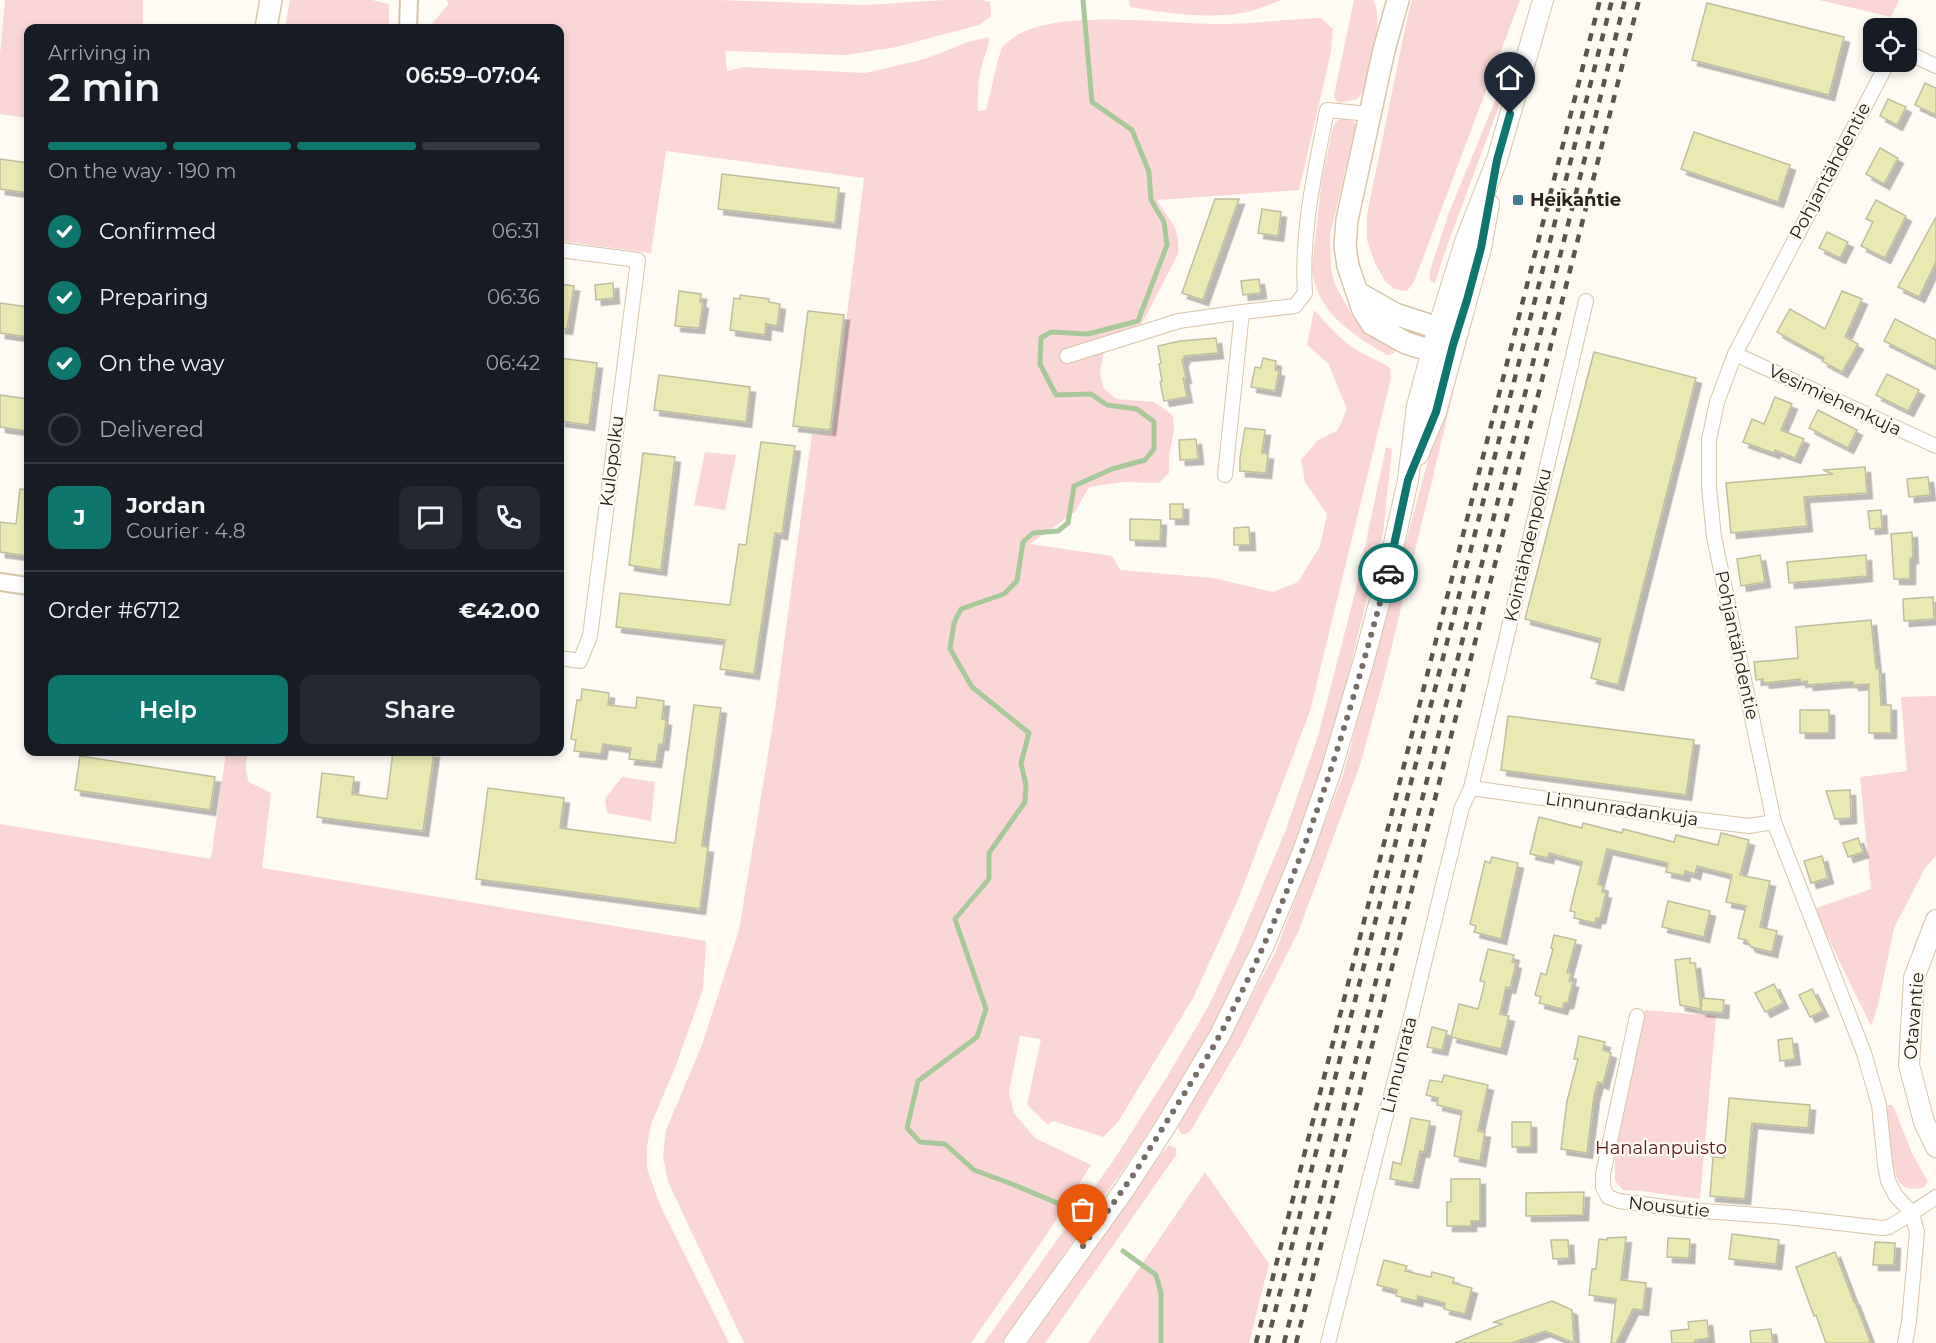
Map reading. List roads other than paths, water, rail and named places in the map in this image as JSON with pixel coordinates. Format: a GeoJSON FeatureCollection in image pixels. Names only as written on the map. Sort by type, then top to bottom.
{"type":"FeatureCollection","features":[{"type":"Feature","properties":{"kind":"main road"},"geometry":{"type":"LineString","coordinates":[[267,24],[271,0]]}},
{"type":"Feature","properties":{"kind":"main road"},"geometry":{"type":"LineString","coordinates":[[1388,0],[1390,24]]}},
{"type":"Feature","properties":{"kind":"main road"},"geometry":{"type":"LineString","coordinates":[[1398,0],[1390,24],[1347,220],[1345,246],[1348,266],[1363,310],[1372,324],[1406,343],[1432,351],[1453,345]]}},
{"type":"Feature","properties":{"kind":"main road"},"geometry":{"type":"LineString","coordinates":[[1408,480],[1436,412],[1481,248],[1497,160],[1543,0]]}},
{"type":"Feature","properties":{"kind":"main road"},"geometry":{"type":"LineString","coordinates":[[1014,1343],[1124,1190],[1220,1035],[1264,945],[1302,854],[1331,771],[1387,576],[1408,480],[1417,406],[1438,328],[1464,242],[1497,160]]}},
{"type":"Feature","properties":{"kind":"main road"},"geometry":{"type":"LineString","coordinates":[[1358,293],[1395,314],[1438,328],[1453,345]]}},
{"type":"Feature","properties":{"kind":"main road","name":"Otavantie"},"geometry":{"type":"LineString","coordinates":[[1936,920],[1914,978],[1909,1065],[1924,1122],[1936,1147]]}},
{"type":"Feature","properties":{"kind":"street"},"geometry":{"type":"LineString","coordinates":[[408,24],[409,0]]}},
{"type":"Feature","properties":{"kind":"street"},"geometry":{"type":"LineString","coordinates":[[1917,57],[1936,66]]}},
{"type":"Feature","properties":{"kind":"street","name":"Pohjantähdentie"},"geometry":{"type":"LineString","coordinates":[[1883,72],[1735,354],[1717,402],[1709,440],[1708,487],[1714,537],[1774,822],[1864,1053],[1879,1106],[1888,1181],[1896,1196],[1912,1213]]}},
{"type":"Feature","properties":{"kind":"street"},"geometry":{"type":"LineString","coordinates":[[1067,356],[1179,321],[1295,306],[1305,293],[1305,241],[1310,197],[1328,110],[1370,114]]}},
{"type":"Feature","properties":{"kind":"street","name":"Kulopolku"},"geometry":{"type":"LineString","coordinates":[[564,251],[638,260],[590,636],[580,660],[564,658]]}},
{"type":"Feature","properties":{"kind":"street","name":"Kointähdenpolku"},"geometry":{"type":"LineString","coordinates":[[1471,788],[1586,301]]}},
{"type":"Feature","properties":{"kind":"street"},"geometry":{"type":"LineString","coordinates":[[1225,475],[1242,312]]}},
{"type":"Feature","properties":{"kind":"street","name":"Vesimiehenkuja"},"geometry":{"type":"LineString","coordinates":[[1735,354],[1936,446]]}},
{"type":"Feature","properties":{"kind":"street"},"geometry":{"type":"LineString","coordinates":[[0,582],[24,585]]}},
{"type":"Feature","properties":{"kind":"street","name":"Linnunradankuja"},"geometry":{"type":"LineString","coordinates":[[1471,788],[1749,826],[1774,822]]}},
{"type":"Feature","properties":{"kind":"street","name":"Linnunrata"},"geometry":{"type":"LineString","coordinates":[[1328,1343],[1410,1023],[1462,807],[1471,788]]}},
{"type":"Feature","properties":{"kind":"street","name":"Nousutie"},"geometry":{"type":"LineString","coordinates":[[1637,1016],[1603,1174],[1608,1197],[1619,1201],[1688,1209],[1882,1228],[1889,1227],[1912,1213]]}},
{"type":"Feature","properties":{"kind":"street"},"geometry":{"type":"LineString","coordinates":[[1905,1343],[1910,1322],[1917,1232],[1912,1213],[1936,1197]]}},
{"type":"Feature","properties":{"kind":"waterway"},"geometry":{"type":"LineString","coordinates":[[1062,1205],[974,1170],[945,1144],[920,1142],[907,1128],[918,1081],[977,1037],[986,1009],[955,919],[989,879],[989,853],[1025,802],[1026,785],[1021,763],[1029,733],[972,687],[950,649],[954,623],[961,609],[1004,594],[1017,581],[1023,542],[1033,533],[1058,531],[1068,523],[1074,486],[1112,469],[1145,460],[1154,449],[1154,422],[1137,409],[1107,405],[1091,394],[1056,395],[1040,364],[1041,338],[1051,332],[1088,334],[1138,321],[1167,245],[1164,222],[1151,200],[1149,172],[1132,130],[1092,102],[1083,0]]}},
{"type":"Feature","properties":{"kind":"waterway"},"geometry":{"type":"LineString","coordinates":[[1123,1251],[1156,1275],[1161,1293],[1161,1343]]}},
{"type":"Feature","properties":{"kind":"railway"},"geometry":{"type":"LineString","coordinates":[[1256,1343],[1600,0]]}},
{"type":"Feature","properties":{"kind":"railway"},"geometry":{"type":"LineString","coordinates":[[1267,1343],[1612,0]]}},
{"type":"Feature","properties":{"kind":"railway"},"geometry":{"type":"LineString","coordinates":[[1284,1343],[1625,0]]}},
{"type":"Feature","properties":{"kind":"railway"},"geometry":{"type":"LineString","coordinates":[[1296,1343],[1639,0]]}},
{"type":"Feature","properties":{"kind":"place","name":"Heikantie"},"geometry":{"type":"Point","coordinates":[1518,200]}},
{"type":"Feature","properties":{"kind":"park label","name":"Hanalanpuisto"},"geometry":{"type":"Point","coordinates":[1661,1148]}}]}
